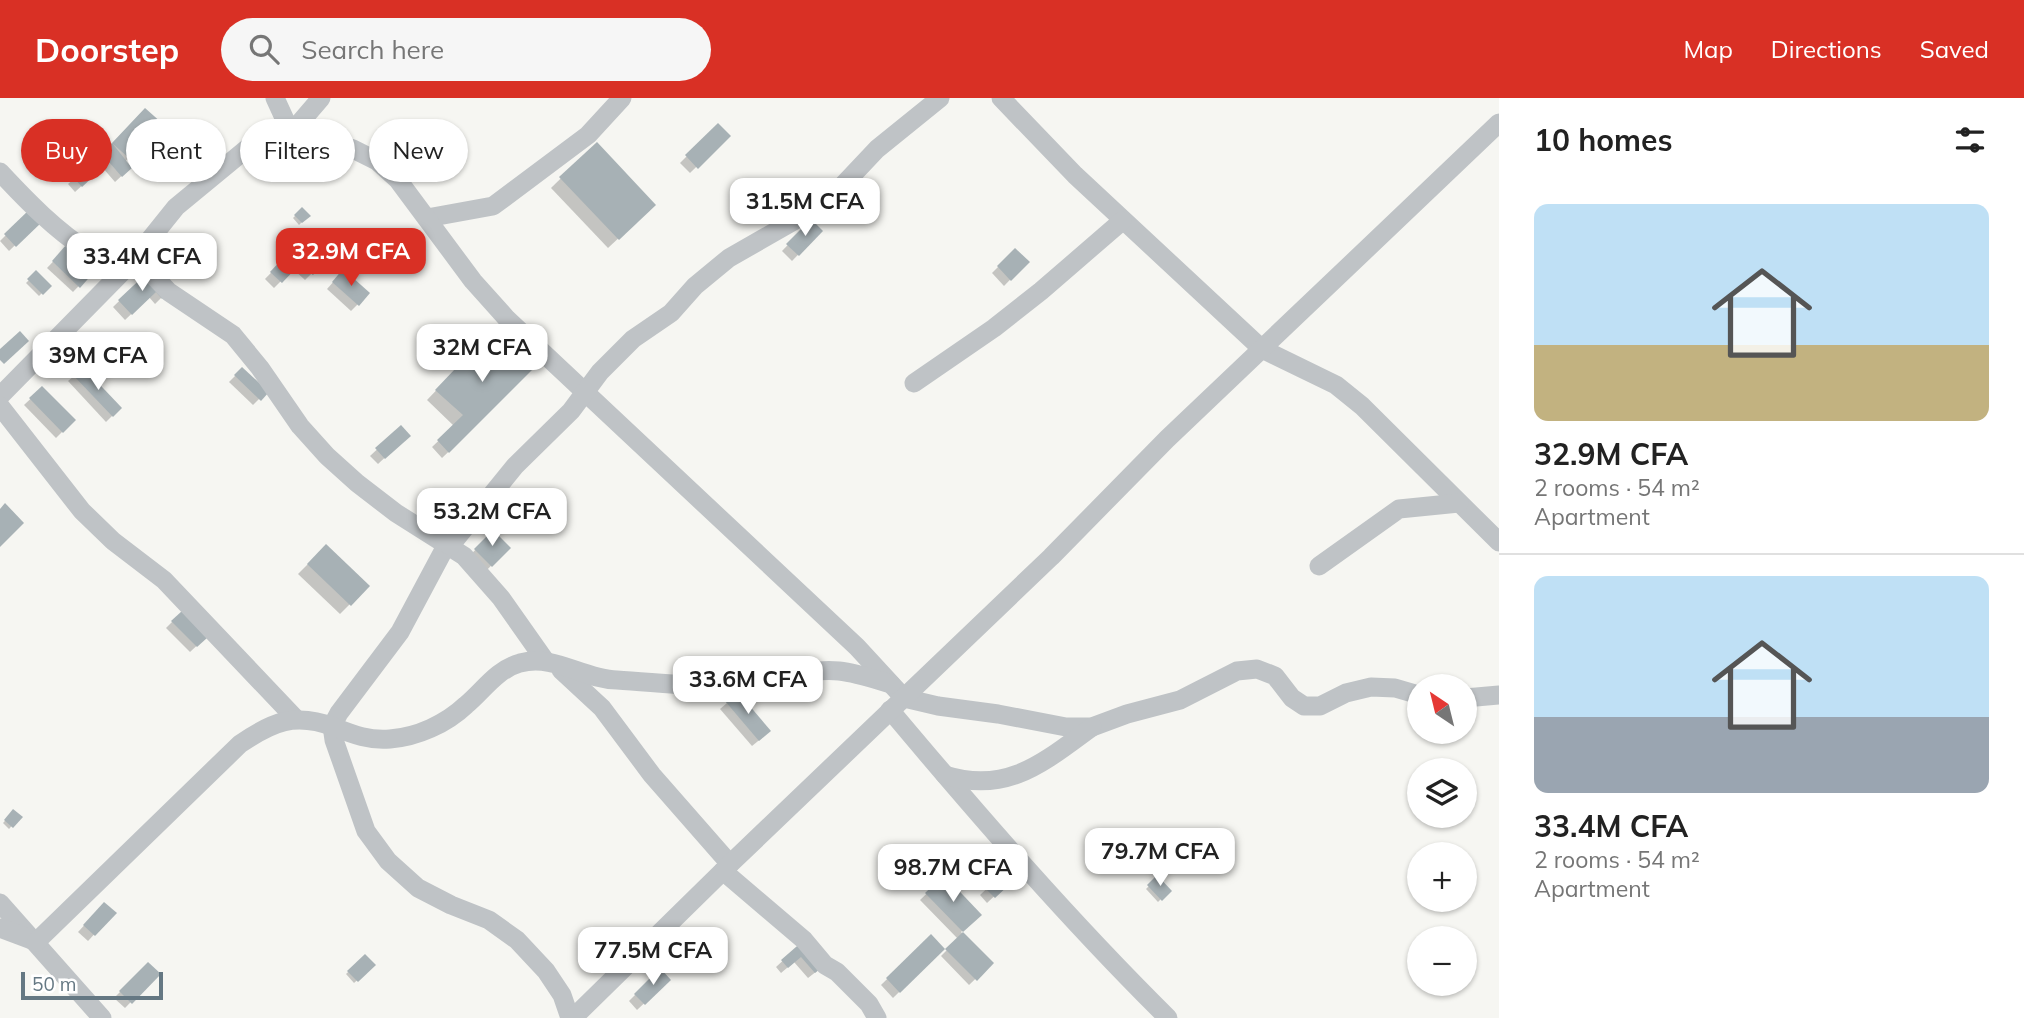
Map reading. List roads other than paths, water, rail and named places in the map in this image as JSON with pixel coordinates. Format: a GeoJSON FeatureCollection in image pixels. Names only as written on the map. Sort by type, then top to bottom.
{"type":"FeatureCollection","features":[{"type":"Feature","properties":{"kind":"street"},"geometry":{"type":"LineString","coordinates":[[275,98],[285,119]]}},
{"type":"Feature","properties":{"kind":"street"},"geometry":{"type":"LineString","coordinates":[[303,119],[321,98]]}},
{"type":"Feature","properties":{"kind":"street"},"geometry":{"type":"LineString","coordinates":[[427,218],[493,206],[588,135],[622,98]]}},
{"type":"Feature","properties":{"kind":"street"},"geometry":{"type":"LineString","coordinates":[[940,98],[877,149],[827,202],[729,258],[695,286],[671,313],[633,340],[585,391],[571,411],[515,466],[449,545],[400,632],[332,726],[334,740],[366,831],[388,861],[418,888],[489,920],[516,940],[546,971],[562,995],[571,1018],[895,697],[1051,557],[1167,439],[1499,123]]}},
{"type":"Feature","properties":{"kind":"street"},"geometry":{"type":"LineString","coordinates":[[1001,98],[1122,221],[1262,349],[1336,385],[1362,406],[1499,542]]}},
{"type":"Feature","properties":{"kind":"street"},"geometry":{"type":"LineString","coordinates":[[355,150],[377,161],[398,180],[473,281],[508,319],[857,647],[895,697],[945,775],[1122,973],[1168,1018]]}},
{"type":"Feature","properties":{"kind":"street"},"geometry":{"type":"LineString","coordinates":[[0,396],[128,266],[176,207],[240,154]]}},
{"type":"Feature","properties":{"kind":"street"},"geometry":{"type":"LineString","coordinates":[[0,172],[26,200],[89,252],[149,271],[169,292],[233,335],[261,368],[300,426],[327,456],[396,513],[464,556],[501,598],[548,661],[579,684],[602,708],[726,867],[876,1013]]}},
{"type":"Feature","properties":{"kind":"street"},"geometry":{"type":"LineString","coordinates":[[914,383],[1022,305],[1122,221]]}},
{"type":"Feature","properties":{"kind":"street"},"geometry":{"type":"LineString","coordinates":[[0,407],[82,511],[113,541],[164,580],[296,719]]}},
{"type":"Feature","properties":{"kind":"street"},"geometry":{"type":"LineString","coordinates":[[1319,566],[1391,512],[1459,503]]}},
{"type":"Feature","properties":{"kind":"street"},"geometry":{"type":"LineString","coordinates":[[36,942],[240,744],[262,729],[296,719],[332,726],[359,738],[390,740],[445,722],[467,705],[498,674],[518,664],[548,661],[604,680],[727,685],[811,671],[839,671],[895,697],[1066,727],[1093,727]]}},
{"type":"Feature","properties":{"kind":"street"},"geometry":{"type":"LineString","coordinates":[[945,775],[990,781],[1020,775],[1093,727],[1126,714],[1180,700],[1237,671],[1257,669],[1275,676],[1292,698],[1304,706],[1320,706],[1346,693],[1371,687],[1407,692]]}},
{"type":"Feature","properties":{"kind":"street"},"geometry":{"type":"LineString","coordinates":[[1477,697],[1499,695]]}},
{"type":"Feature","properties":{"kind":"street"},"geometry":{"type":"LineString","coordinates":[[0,904],[102,1018]]}},
{"type":"Feature","properties":{"kind":"street"},"geometry":{"type":"LineString","coordinates":[[0,928],[36,942]]}}]}
